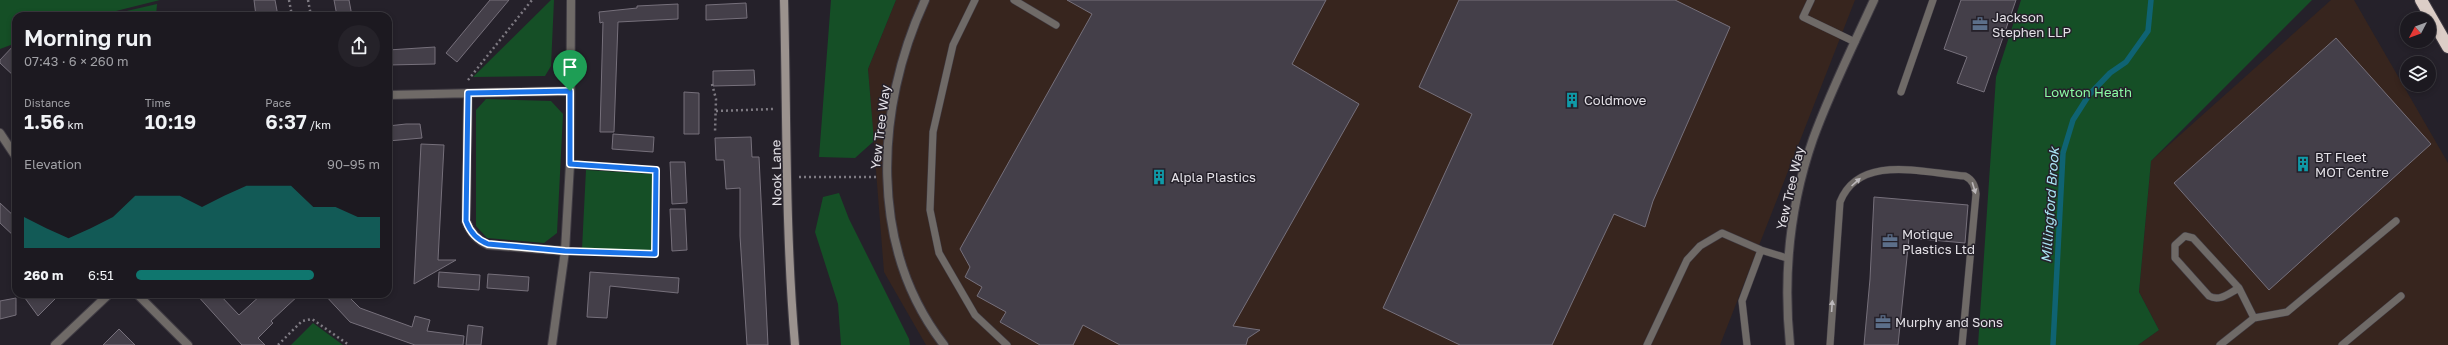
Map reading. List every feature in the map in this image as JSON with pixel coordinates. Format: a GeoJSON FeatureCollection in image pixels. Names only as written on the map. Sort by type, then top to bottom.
{"type":"FeatureCollection","features":[{"type":"Feature","properties":{"kind":"highway"},"geometry":{"type":"LineString","coordinates":[[2421,0],[2448,47]]}},
{"type":"Feature","properties":{"kind":"street"},"geometry":{"type":"LineString","coordinates":[[552,345],[565,251],[570,164],[571,0]]}},
{"type":"Feature","properties":{"kind":"street","name":"Nook Lane"},"geometry":{"type":"LineString","coordinates":[[784,0],[787,177],[791,300],[795,345]]}},
{"type":"Feature","properties":{"kind":"street","name":"Yew Tree Way"},"geometry":{"type":"LineString","coordinates":[[925,0],[917,18],[901,68],[891,123],[886,177],[890,223],[904,276],[931,329],[944,345]]}},
{"type":"Feature","properties":{"kind":"street","name":"Yew Tree Way"},"geometry":{"type":"LineString","coordinates":[[1790,345],[1787,258],[1804,168],[1814,138],[1874,0]]}},
{"type":"Feature","properties":{"kind":"street"},"geometry":{"type":"LineString","coordinates":[[392,95],[570,91]]}},
{"type":"Feature","properties":{"kind":"street"},"geometry":{"type":"LineString","coordinates":[[468,93],[466,221],[469,228],[479,241],[488,244],[565,251]]}},
{"type":"Feature","properties":{"kind":"street"},"geometry":{"type":"LineString","coordinates":[[0,133],[12,151]]}},
{"type":"Feature","properties":{"kind":"street"},"geometry":{"type":"LineString","coordinates":[[55,345],[105,298]]}},
{"type":"Feature","properties":{"kind":"street"},"geometry":{"type":"LineString","coordinates":[[141,298],[188,345]]}},
{"type":"Feature","properties":{"kind":"lane"},"geometry":{"type":"LineString","coordinates":[[975,0],[952,45],[933,132],[930,210],[938,252],[975,315],[1007,345]]}},
{"type":"Feature","properties":{"kind":"lane"},"geometry":{"type":"LineString","coordinates":[[1014,0],[1056,25]]}},
{"type":"Feature","properties":{"kind":"lane"},"geometry":{"type":"LineString","coordinates":[[1811,0],[1803,17],[1855,42]]}},
{"type":"Feature","properties":{"kind":"lane"},"geometry":{"type":"LineString","coordinates":[[1901,92],[1933,0]]}},
{"type":"Feature","properties":{"kind":"lane"},"geometry":{"type":"LineString","coordinates":[[1830,345],[1840,202],[1843,195],[1860,178],[1867,173],[1883,169],[1965,176],[1969,178],[1975,188],[1976,194],[1962,345]]}},
{"type":"Feature","properties":{"kind":"lane"},"geometry":{"type":"LineString","coordinates":[[2220,345],[2254,318],[2287,312],[2396,221]]}},
{"type":"Feature","properties":{"kind":"lane"},"geometry":{"type":"LineString","coordinates":[[1647,345],[1687,260],[1700,246],[1722,233],[1761,250],[1787,258]]}},
{"type":"Feature","properties":{"kind":"lane"},"geometry":{"type":"LineString","coordinates":[[2239,288],[2221,298],[2215,299],[2209,296],[2175,258],[2175,245],[2185,236],[2193,238],[2239,288],[2254,318]]}},
{"type":"Feature","properties":{"kind":"lane"},"geometry":{"type":"LineString","coordinates":[[1747,345],[1742,301],[1761,250]]}},
{"type":"Feature","properties":{"kind":"lane"},"geometry":{"type":"LineString","coordinates":[[2342,345],[2401,296]]}},
{"type":"Feature","properties":{"kind":"path"},"geometry":{"type":"LineString","coordinates":[[289,0],[291,12]]}},
{"type":"Feature","properties":{"kind":"path"},"geometry":{"type":"LineString","coordinates":[[308,0],[310,12]]}},
{"type":"Feature","properties":{"kind":"path"},"geometry":{"type":"LineString","coordinates":[[468,93],[468,80],[532,0]]}},
{"type":"Feature","properties":{"kind":"path"},"geometry":{"type":"LineString","coordinates":[[712,84],[716,111],[715,132]]}},
{"type":"Feature","properties":{"kind":"path"},"geometry":{"type":"LineString","coordinates":[[716,111],[786,108]]}},
{"type":"Feature","properties":{"kind":"path"},"geometry":{"type":"LineString","coordinates":[[565,251],[655,254],[656,170],[570,164]]}},
{"type":"Feature","properties":{"kind":"path"},"geometry":{"type":"LineString","coordinates":[[787,177],[886,177]]}},
{"type":"Feature","properties":{"kind":"path"},"geometry":{"type":"LineString","coordinates":[[278,345],[302,321],[312,319],[350,345]]}},
{"type":"Feature","properties":{"kind":"shaded area"},"geometry":{"type":"Polygon","coordinates":[[[896,0],[1855,0],[1720,345],[926,345],[884,272],[868,69],[896,0]]]}},
{"type":"Feature","properties":{"kind":"shaded area"},"geometry":{"type":"Polygon","coordinates":[[[2331,0],[2354,0],[2400,80],[2400,92],[2407,92],[2448,163],[2448,345],[2138,345],[2159,330],[2139,292],[2151,161],[2331,0]]]}},
{"type":"Feature","properties":{"kind":"green space"},"geometry":{"type":"Polygon","coordinates":[[[0,0],[160,0],[112,12],[12,12],[12,44],[0,49],[0,0]]]}},
{"type":"Feature","properties":{"kind":"green space"},"geometry":{"type":"Polygon","coordinates":[[[551,0],[554,0],[551,66],[545,76],[473,77],[551,0]]]}},
{"type":"Feature","properties":{"kind":"green space"},"geometry":{"type":"Polygon","coordinates":[[[831,0],[896,0],[868,69],[874,141],[855,158],[819,157],[831,0]]]}},
{"type":"Feature","properties":{"kind":"green space","name":"Lowton Heath"},"geometry":{"type":"Polygon","coordinates":[[[2021,0],[2312,0],[2151,161],[2139,292],[2159,330],[2138,345],[1978,345],[1996,77],[2021,0]]]}},
{"type":"Feature","properties":{"kind":"green space"},"geometry":{"type":"Polygon","coordinates":[[[157,4],[156,12],[122,12],[157,4]]]}},
{"type":"Feature","properties":{"kind":"green space"},"geometry":{"type":"Polygon","coordinates":[[[486,99],[551,101],[563,114],[557,233],[544,243],[487,238],[476,226],[476,110],[486,99]]]}},
{"type":"Feature","properties":{"kind":"green space"},"geometry":{"type":"Polygon","coordinates":[[[586,170],[652,174],[652,252],[582,249],[586,170]]]}},
{"type":"Feature","properties":{"kind":"green space"},"geometry":{"type":"Polygon","coordinates":[[[839,193],[849,219],[909,339],[910,345],[841,345],[838,304],[815,232],[823,197],[839,193]]]}},
{"type":"Feature","properties":{"kind":"green space"},"geometry":{"type":"Polygon","coordinates":[[[313,323],[343,345],[291,345],[313,323]]]}},
{"type":"Feature","properties":{"kind":"building"},"geometry":{"type":"Polygon","coordinates":[[[254,0],[275,0],[277,12],[256,12],[254,0]]]}},
{"type":"Feature","properties":{"kind":"building"},"geometry":{"type":"Polygon","coordinates":[[[334,0],[349,0],[351,12],[336,12],[334,0]]]}},
{"type":"Feature","properties":{"kind":"building"},"geometry":{"type":"Polygon","coordinates":[[[490,0],[509,0],[457,62],[446,53],[490,0]]]}},
{"type":"Feature","properties":{"kind":"building","name":"Alpla Plastics"},"geometry":{"type":"Polygon","coordinates":[[[1067,0],[1326,0],[1292,64],[1359,104],[1233,326],[1260,330],[1248,338],[1246,345],[1120,345],[1083,325],[1073,345],[1040,345],[1000,322],[1006,312],[977,296],[982,287],[965,277],[970,267],[960,249],[1092,14],[1067,0]]]}},
{"type":"Feature","properties":{"kind":"building"},"geometry":{"type":"Polygon","coordinates":[[[1459,0],[1675,0],[1730,27],[1653,201],[1645,227],[1614,214],[1552,345],[1460,345],[1383,308],[1472,114],[1419,87],[1459,0]]]}},
{"type":"Feature","properties":{"kind":"building","name":"Jackson Stephen LLP"},"geometry":{"type":"Polygon","coordinates":[[[1961,0],[2016,0],[1984,92],[1957,83],[1967,57],[1944,49],[1961,0]]]}},
{"type":"Feature","properties":{"kind":"building"},"geometry":{"type":"Polygon","coordinates":[[[746,3],[747,18],[706,20],[706,5],[746,3]]]}},
{"type":"Feature","properties":{"kind":"building"},"geometry":{"type":"Polygon","coordinates":[[[678,4],[678,19],[618,22],[614,132],[600,132],[603,22],[600,23],[599,12],[637,8],[637,6],[678,4]]]}},
{"type":"Feature","properties":{"kind":"building","name":"BT Fleet MOT Centre"},"geometry":{"type":"Polygon","coordinates":[[[2336,38],[2431,144],[2269,290],[2174,183],[2336,38]]]}},
{"type":"Feature","properties":{"kind":"building"},"geometry":{"type":"Polygon","coordinates":[[[12,47],[12,74],[0,63],[0,60],[12,47]]]}},
{"type":"Feature","properties":{"kind":"building"},"geometry":{"type":"Polygon","coordinates":[[[435,47],[435,64],[392,65],[392,50],[435,47]]]}},
{"type":"Feature","properties":{"kind":"building"},"geometry":{"type":"Polygon","coordinates":[[[754,70],[755,85],[713,86],[713,71],[754,70]]]}},
{"type":"Feature","properties":{"kind":"building"},"geometry":{"type":"Polygon","coordinates":[[[684,92],[699,93],[699,134],[684,134],[684,92]]]}},
{"type":"Feature","properties":{"kind":"building"},"geometry":{"type":"Polygon","coordinates":[[[420,124],[422,138],[392,141],[392,126],[420,124]]]}},
{"type":"Feature","properties":{"kind":"building"},"geometry":{"type":"Polygon","coordinates":[[[613,134],[654,137],[653,152],[612,149],[613,134]]]}},
{"type":"Feature","properties":{"kind":"building"},"geometry":{"type":"Polygon","coordinates":[[[751,137],[752,157],[759,157],[768,345],[747,345],[740,236],[740,188],[726,189],[724,160],[716,160],[715,138],[751,137]]]}},
{"type":"Feature","properties":{"kind":"building"},"geometry":{"type":"Polygon","coordinates":[[[421,144],[444,145],[438,260],[456,260],[414,284],[421,144]]]}},
{"type":"Feature","properties":{"kind":"building"},"geometry":{"type":"Polygon","coordinates":[[[670,162],[685,162],[687,203],[672,204],[670,162]]]}},
{"type":"Feature","properties":{"kind":"building","name":"Motique Plastics Ltd"},"geometry":{"type":"Polygon","coordinates":[[[1874,197],[1968,205],[1965,243],[1909,238],[1898,345],[1864,345],[1870,279],[1874,197]]]}},
{"type":"Feature","properties":{"kind":"building"},"geometry":{"type":"Polygon","coordinates":[[[0,203],[12,214],[12,234],[0,223],[0,203]]]}},
{"type":"Feature","properties":{"kind":"building"},"geometry":{"type":"Polygon","coordinates":[[[670,209],[685,209],[687,250],[672,251],[670,209]]]}},
{"type":"Feature","properties":{"kind":"building"},"geometry":{"type":"Polygon","coordinates":[[[439,272],[480,275],[479,290],[438,287],[439,272]]]}},
{"type":"Feature","properties":{"kind":"building"},"geometry":{"type":"Polygon","coordinates":[[[590,272],[679,278],[678,293],[610,286],[607,318],[587,317],[590,272]]]}},
{"type":"Feature","properties":{"kind":"building"},"geometry":{"type":"Polygon","coordinates":[[[488,274],[529,277],[528,291],[487,288],[488,274]]]}},
{"type":"Feature","properties":{"kind":"building"},"geometry":{"type":"Polygon","coordinates":[[[16,298],[16,315],[0,319],[0,301],[16,298]]]}},
{"type":"Feature","properties":{"kind":"building"},"geometry":{"type":"Polygon","coordinates":[[[25,298],[56,298],[38,316],[25,298]]]}},
{"type":"Feature","properties":{"kind":"building"},"geometry":{"type":"Polygon","coordinates":[[[200,298],[223,298],[239,315],[258,298],[296,298],[271,321],[273,323],[258,338],[265,345],[242,345],[200,298]]]}},
{"type":"Feature","properties":{"kind":"building"},"geometry":{"type":"Polygon","coordinates":[[[328,298],[350,298],[360,308],[412,327],[415,316],[430,320],[427,331],[464,336],[463,345],[415,345],[350,322],[328,298]]]}},
{"type":"Feature","properties":{"kind":"building"},"geometry":{"type":"Polygon","coordinates":[[[468,325],[483,327],[481,345],[466,345],[468,325]]]}},
{"type":"Feature","properties":{"kind":"building"},"geometry":{"type":"Polygon","coordinates":[[[119,329],[135,345],[103,345],[119,329]]]}},
{"type":"Feature","properties":{"kind":"waterway","name":"Millingford Brook"},"geometry":{"type":"LineString","coordinates":[[2053,345],[2063,153],[2073,120],[2089,95],[2110,73],[2126,62],[2148,31],[2151,0]]}},
{"type":"Feature","properties":{"kind":"place","name":"Jackson Stephen LLP"},"geometry":{"type":"Point","coordinates":[1980,24]}},
{"type":"Feature","properties":{"kind":"place","name":"Coldmove"},"geometry":{"type":"Point","coordinates":[1572,100]}},
{"type":"Feature","properties":{"kind":"place","name":"BT Fleet MOT Centre"},"geometry":{"type":"Point","coordinates":[2303,164]}},
{"type":"Feature","properties":{"kind":"place","name":"Alpla Plastics"},"geometry":{"type":"Point","coordinates":[1159,177]}},
{"type":"Feature","properties":{"kind":"place","name":"Motique Plastics Ltd"},"geometry":{"type":"Point","coordinates":[1890,241]}},
{"type":"Feature","properties":{"kind":"place","name":"Murphy and Sons"},"geometry":{"type":"Point","coordinates":[1883,322]}},
{"type":"Feature","properties":{"kind":"route"},"geometry":{"type":"LineString","coordinates":[[570,91],[570,164],[656,170],[655,254],[565,251],[488,244],[479,241],[469,228],[466,221],[468,93],[570,91]]}}]}
